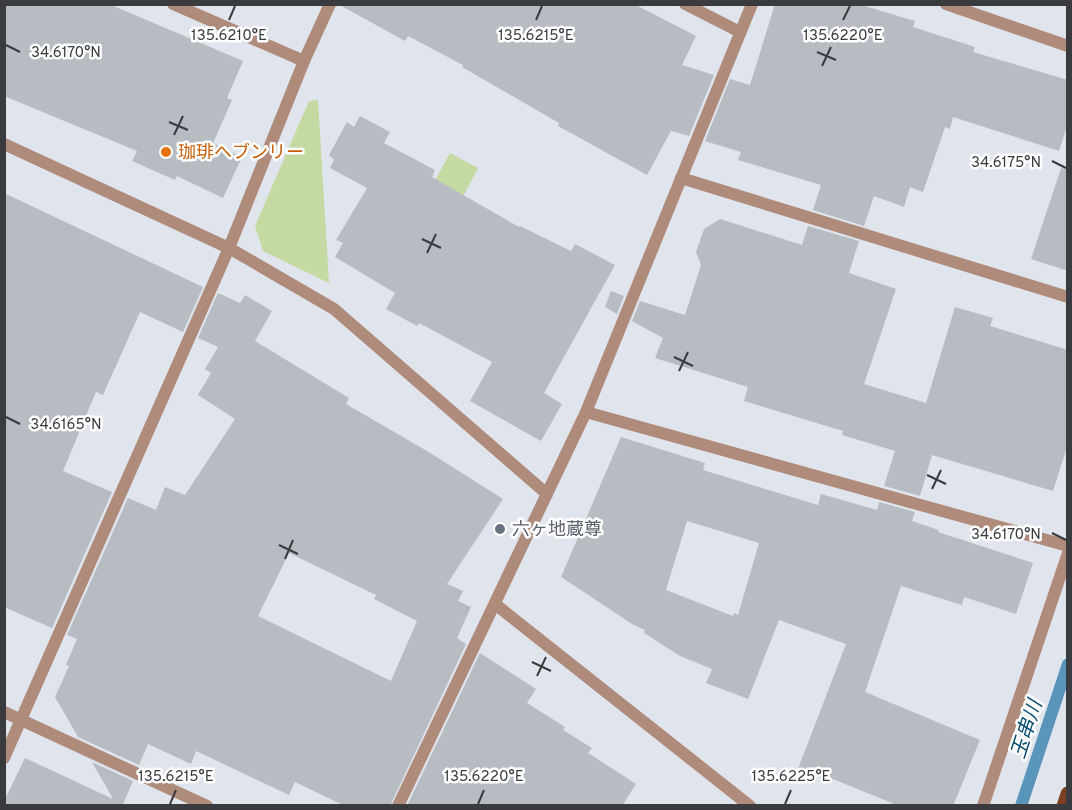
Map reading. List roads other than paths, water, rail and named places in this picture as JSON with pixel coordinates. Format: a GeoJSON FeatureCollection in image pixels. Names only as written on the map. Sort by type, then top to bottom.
{"type":"FeatureCollection","features":[{"type":"Feature","properties":{"kind":"main road"},"geometry":{"type":"LineString","coordinates":[[1064,806],[1068,794]]}},
{"type":"Feature","properties":{"kind":"street"},"geometry":{"type":"LineString","coordinates":[[173,4],[304,61]]}},
{"type":"Feature","properties":{"kind":"street"},"geometry":{"type":"LineString","coordinates":[[4,758],[229,248],[304,61],[330,4]]}},
{"type":"Feature","properties":{"kind":"street"},"geometry":{"type":"LineString","coordinates":[[685,4],[740,32]]}},
{"type":"Feature","properties":{"kind":"street"},"geometry":{"type":"LineString","coordinates":[[398,806],[586,412],[752,4]]}},
{"type":"Feature","properties":{"kind":"street"},"geometry":{"type":"LineString","coordinates":[[946,4],[1068,46]]}},
{"type":"Feature","properties":{"kind":"street"},"geometry":{"type":"LineString","coordinates":[[4,144],[229,248],[334,309],[547,494]]}},
{"type":"Feature","properties":{"kind":"street"},"geometry":{"type":"LineString","coordinates":[[681,178],[1068,297]]}},
{"type":"Feature","properties":{"kind":"street"},"geometry":{"type":"LineString","coordinates":[[586,412],[1068,546]]}},
{"type":"Feature","properties":{"kind":"street"},"geometry":{"type":"LineString","coordinates":[[983,806],[1068,554]]}},
{"type":"Feature","properties":{"kind":"street"},"geometry":{"type":"LineString","coordinates":[[495,604],[750,806]]}},
{"type":"Feature","properties":{"kind":"street"},"geometry":{"type":"LineString","coordinates":[[4,712],[207,806]]}},
{"type":"Feature","properties":{"kind":"waterway","name":"玉串川"},"geometry":{"type":"LineString","coordinates":[[1021,806],[1068,664]]}},
{"type":"Feature","properties":{"kind":"place","name":"珈琲ヘブンリー"},"geometry":{"type":"Point","coordinates":[166,152]}},
{"type":"Feature","properties":{"kind":"place","name":"六ヶ地蔵尊"},"geometry":{"type":"Point","coordinates":[500,529]}}]}
